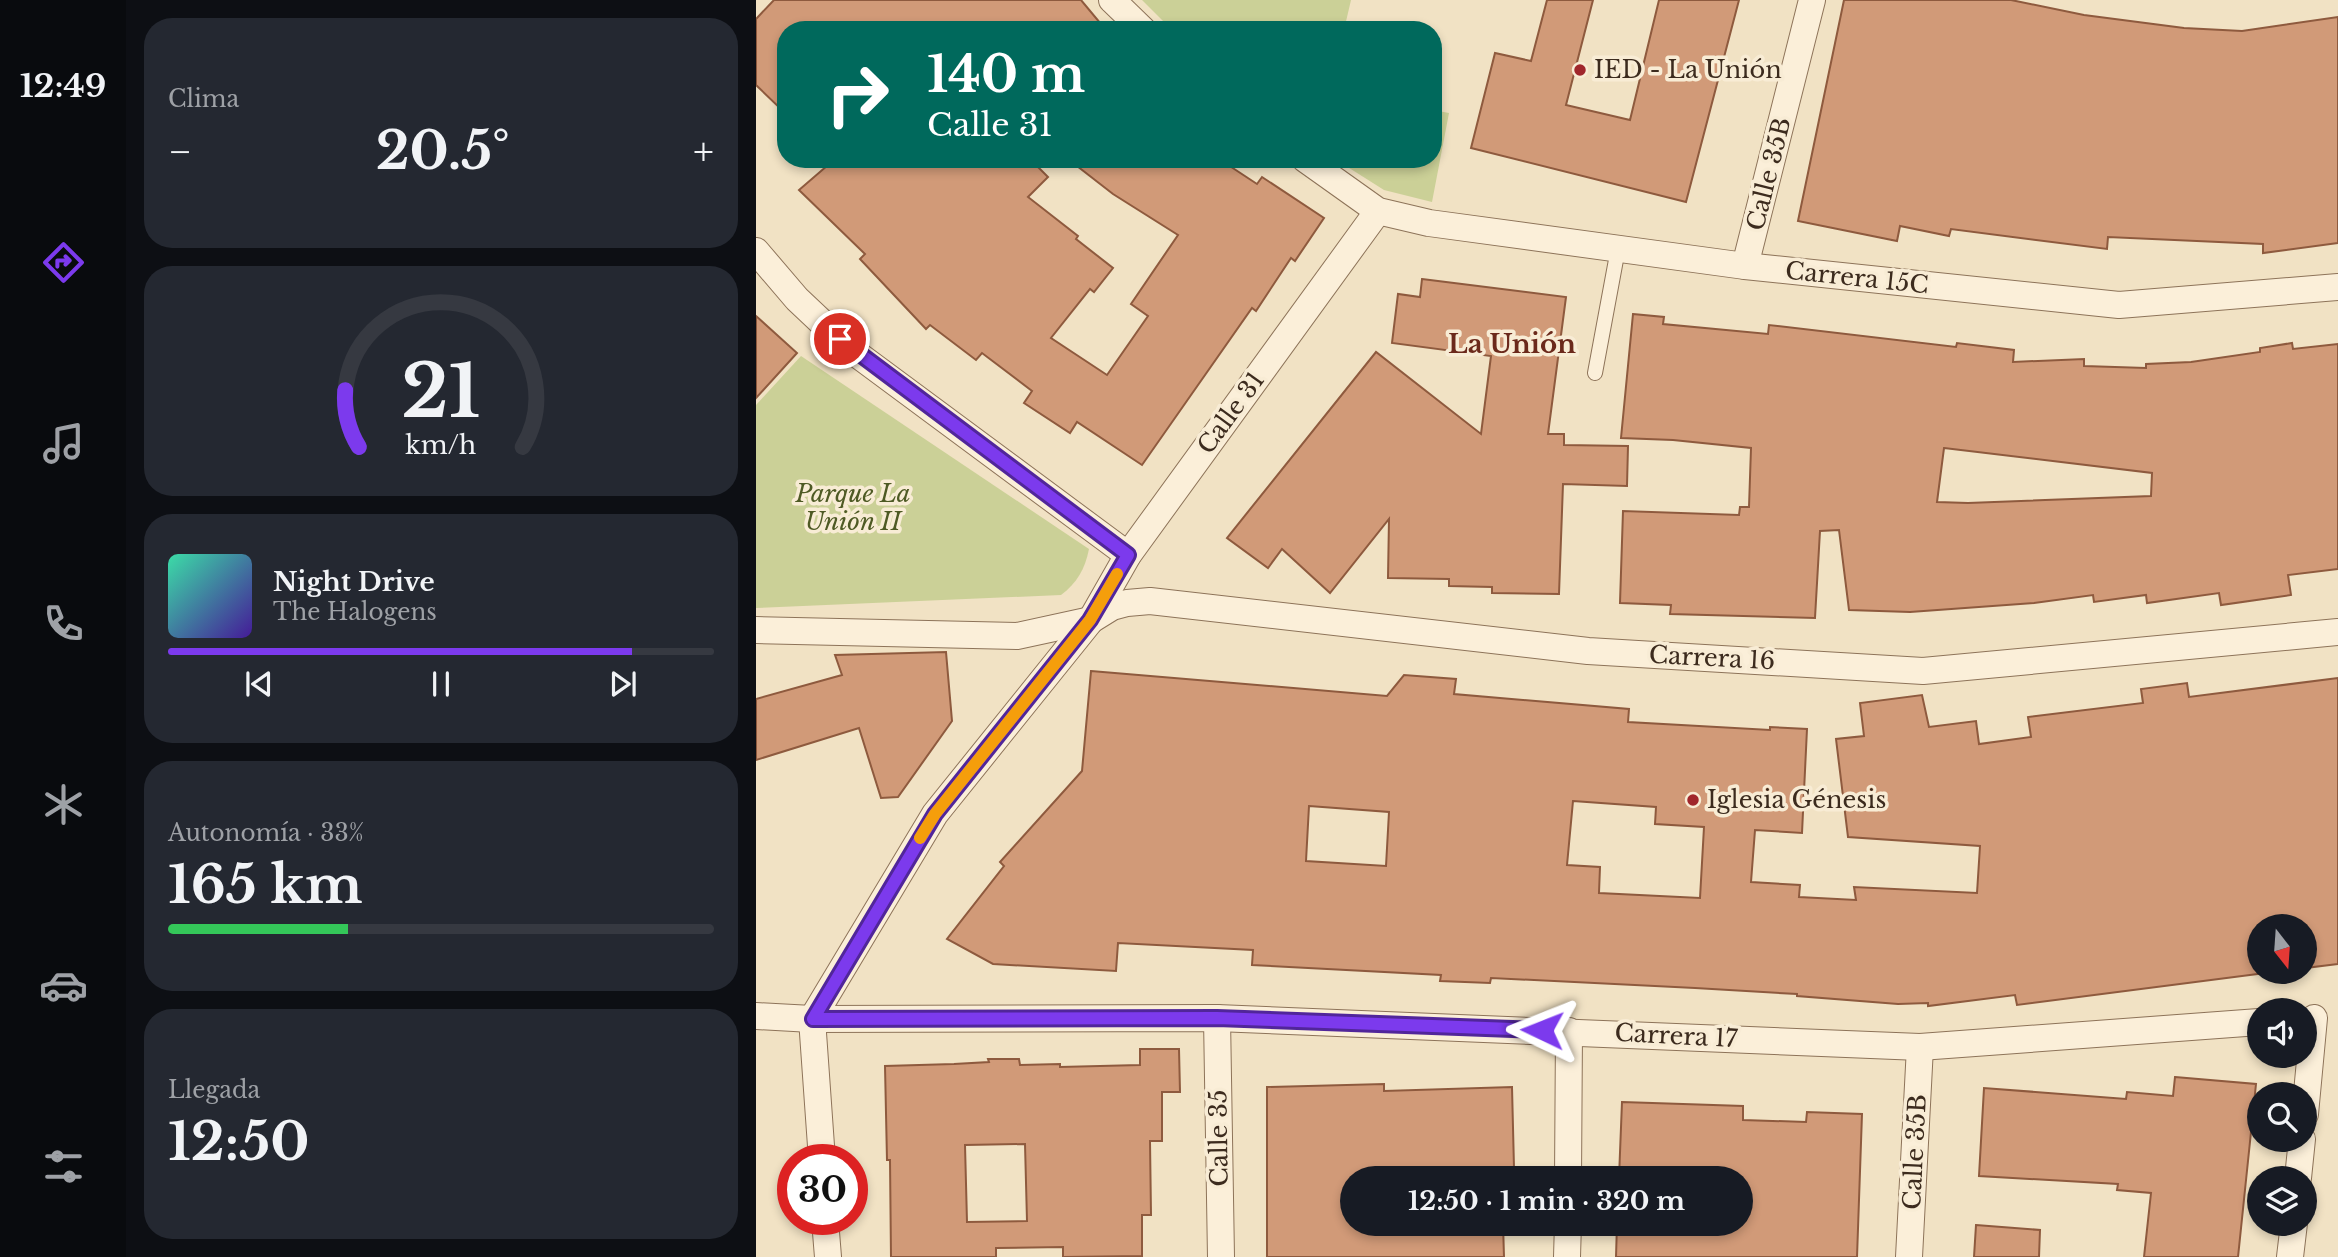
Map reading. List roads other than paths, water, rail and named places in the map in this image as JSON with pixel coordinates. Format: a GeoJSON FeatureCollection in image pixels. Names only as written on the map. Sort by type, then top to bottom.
{"type":"FeatureCollection","features":[{"type":"Feature","properties":{"kind":"street"},"geometry":{"type":"LineString","coordinates":[[1112,0],[1134,21]]}},
{"type":"Feature","properties":{"kind":"street","name":"Calle 35B"},"geometry":{"type":"LineString","coordinates":[[1745,266],[1812,0]]}},
{"type":"Feature","properties":{"kind":"street"},"geometry":{"type":"LineString","coordinates":[[1318,168],[1378,211]]}},
{"type":"Feature","properties":{"kind":"street","name":"Carrera 15C"},"geometry":{"type":"LineString","coordinates":[[1378,211],[1429,223],[1745,266],[2119,305],[2338,287]]}},
{"type":"Feature","properties":{"kind":"street","name":"Calle 31"},"geometry":{"type":"LineString","coordinates":[[813,1019],[935,814],[1090,620],[1128,555],[1378,211]]}},
{"type":"Feature","properties":{"kind":"street"},"geometry":{"type":"LineString","coordinates":[[756,251],[797,299],[850,349],[1128,555]]}},
{"type":"Feature","properties":{"kind":"street","name":"Carrera 16"},"geometry":{"type":"LineString","coordinates":[[1090,620],[1112,607],[1150,601],[1588,651],[1923,671],[2338,632]]}},
{"type":"Feature","properties":{"kind":"street"},"geometry":{"type":"LineString","coordinates":[[756,629],[994,637],[1017,636],[1090,620]]}},
{"type":"Feature","properties":{"kind":"street","name":"Carrera 17"},"geometry":{"type":"LineString","coordinates":[[756,1016],[813,1019],[1217,1018],[1920,1047],[2247,1023]]}},
{"type":"Feature","properties":{"kind":"street"},"geometry":{"type":"LineString","coordinates":[[2310,1082],[2319,1017]]}},
{"type":"Feature","properties":{"kind":"street","name":"Calle 35"},"geometry":{"type":"LineString","coordinates":[[1217,1018],[1221,1257]]}},
{"type":"Feature","properties":{"kind":"street"},"geometry":{"type":"LineString","coordinates":[[813,1019],[821,1144]]}},
{"type":"Feature","properties":{"kind":"street"},"geometry":{"type":"LineString","coordinates":[[1568,1166],[1569,1031]]}},
{"type":"Feature","properties":{"kind":"street","name":"Calle 35B"},"geometry":{"type":"LineString","coordinates":[[1909,1257],[1920,1047]]}},
{"type":"Feature","properties":{"kind":"street"},"geometry":{"type":"LineString","coordinates":[[826,1235],[828,1257]]}},
{"type":"Feature","properties":{"kind":"street"},"geometry":{"type":"LineString","coordinates":[[1567,1236],[1567,1257]]}},
{"type":"Feature","properties":{"kind":"street"},"geometry":{"type":"LineString","coordinates":[[2290,1257],[2292,1236]]}},
{"type":"Feature","properties":{"kind":"lane"},"geometry":{"type":"LineString","coordinates":[[1595,373],[1618,249]]}},
{"type":"Feature","properties":{"kind":"place","name":"IED - La Unión"},"geometry":{"type":"Point","coordinates":[1580,70]}},
{"type":"Feature","properties":{"kind":"place","name":"Iglesia Génesis"},"geometry":{"type":"Point","coordinates":[1693,800]}},
{"type":"Feature","properties":{"kind":"district","name":"La Unión"},"geometry":{"type":"Point","coordinates":[1512,344]}},
{"type":"Feature","properties":{"kind":"park label","name":"Parque La Unión II"},"geometry":{"type":"Point","coordinates":[853,508]}}]}
